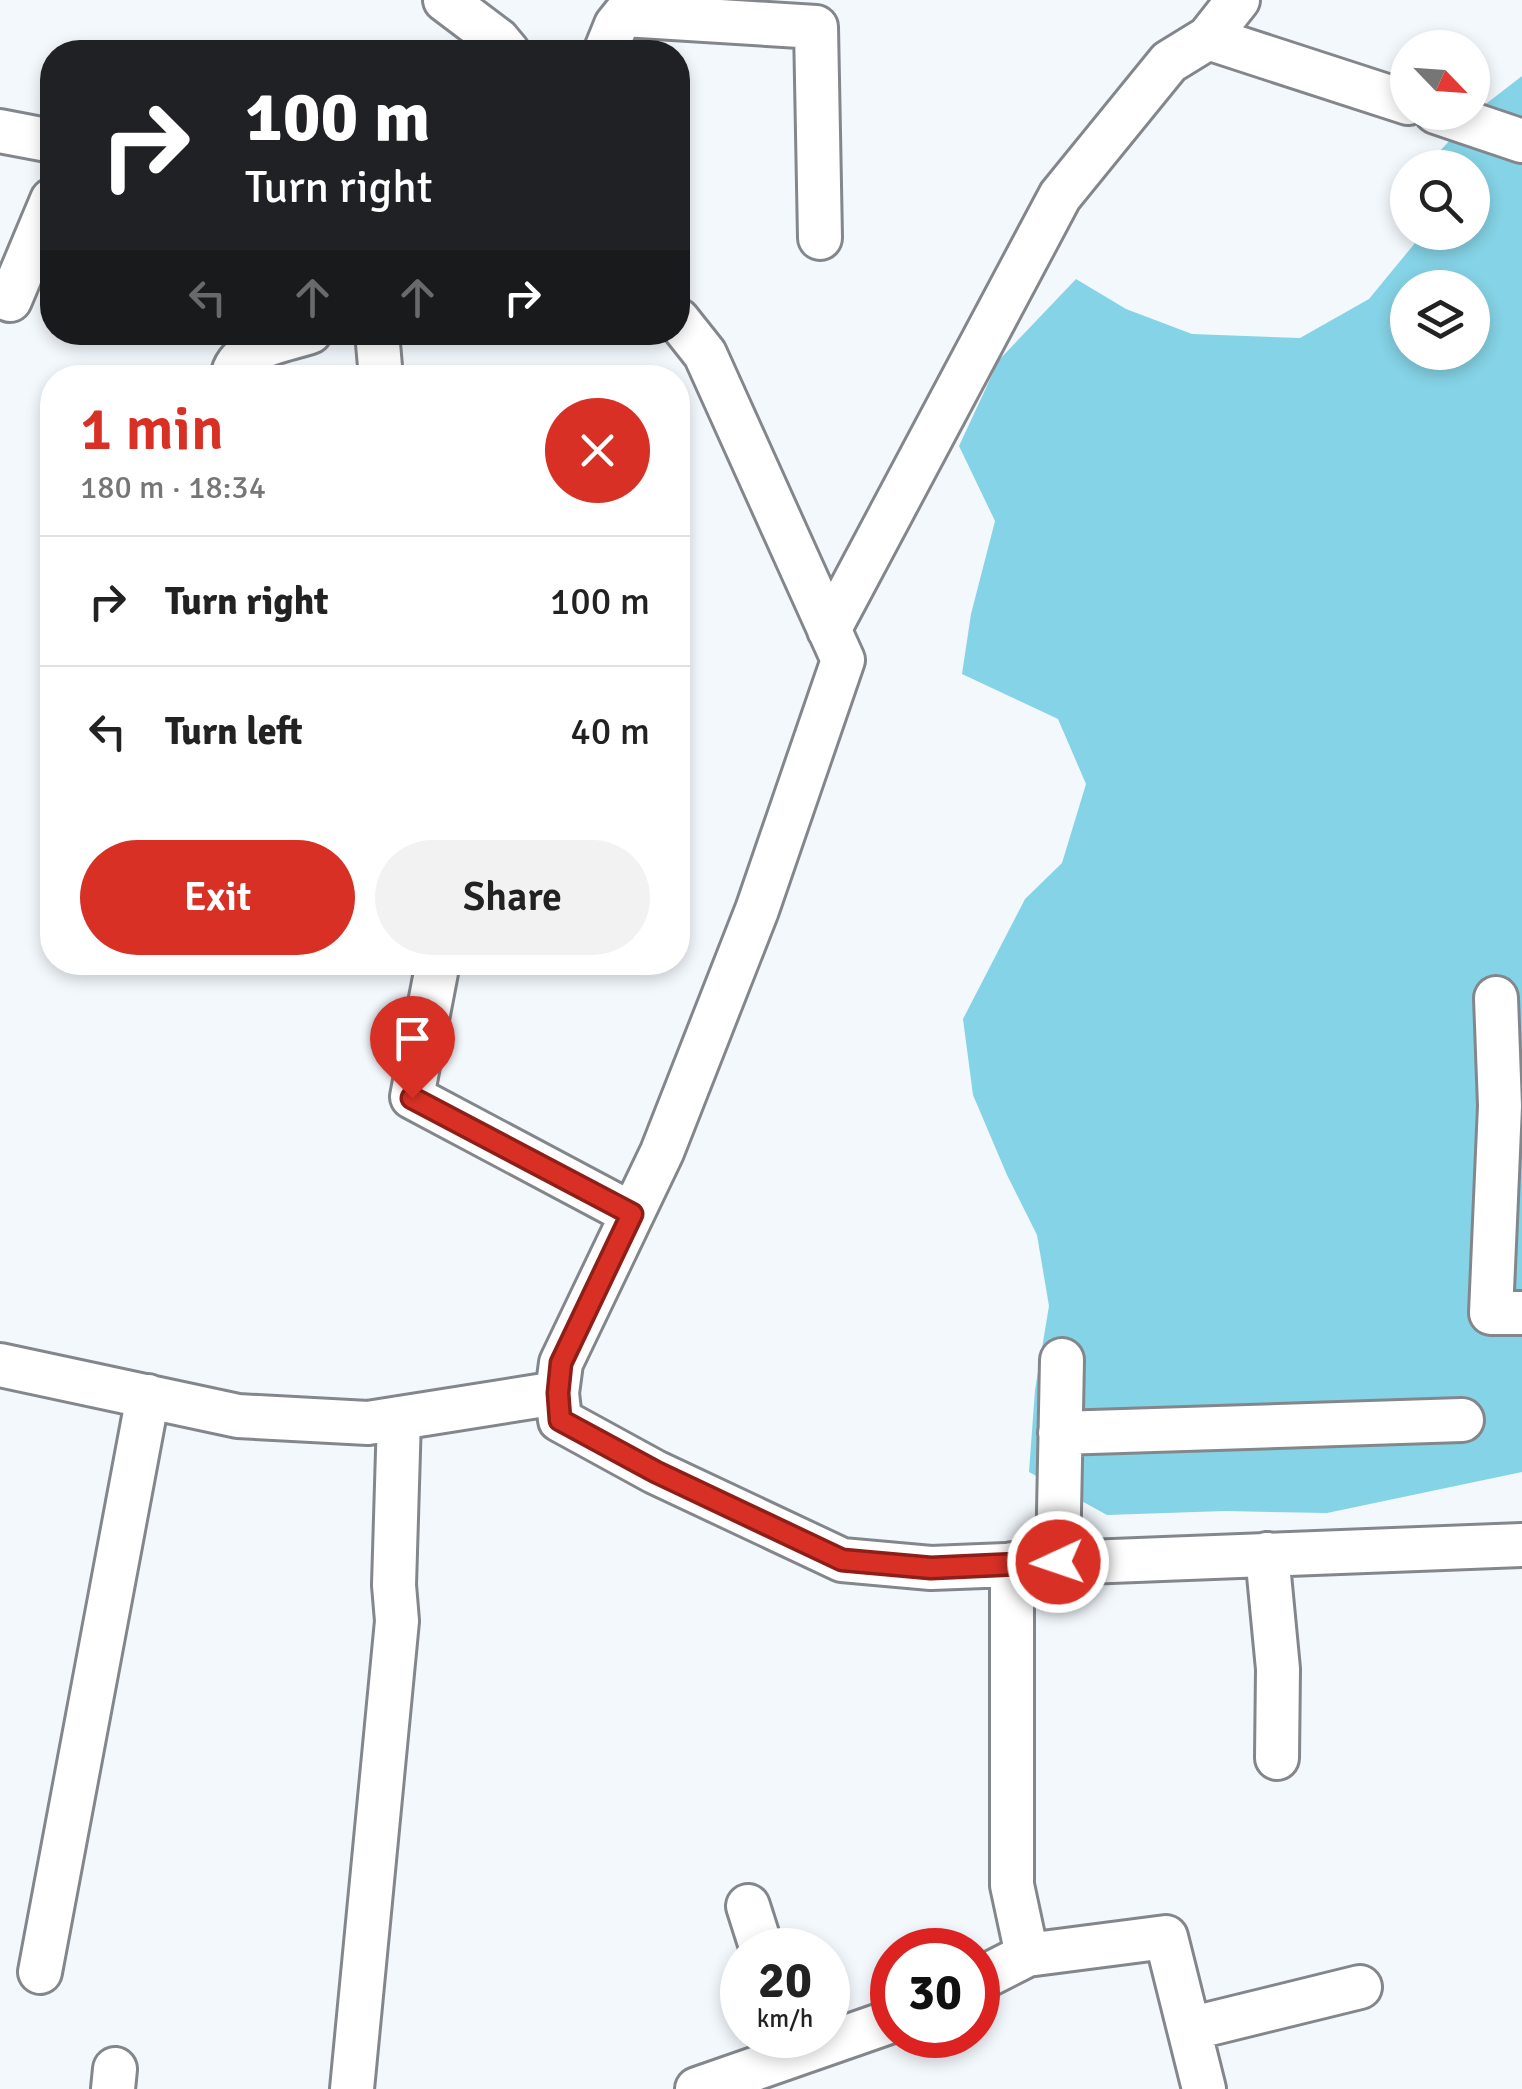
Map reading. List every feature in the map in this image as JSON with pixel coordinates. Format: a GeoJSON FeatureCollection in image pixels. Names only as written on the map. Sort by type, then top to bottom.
{"type":"FeatureCollection","features":[{"type":"Feature","properties":{"kind":"street"},"geometry":{"type":"LineString","coordinates":[[445,0],[498,40]]}},
{"type":"Feature","properties":{"kind":"street"},"geometry":{"type":"LineString","coordinates":[[829,630],[1060,196],[1169,62],[1208,38],[1238,0]]}},
{"type":"Feature","properties":{"kind":"street"},"geometry":{"type":"LineString","coordinates":[[610,40],[624,15],[816,27],[820,238]]}},
{"type":"Feature","properties":{"kind":"street"},"geometry":{"type":"LineString","coordinates":[[1208,38],[1390,97]]}},
{"type":"Feature","properties":{"kind":"street"},"geometry":{"type":"LineString","coordinates":[[1489,130],[1522,141]]}},
{"type":"Feature","properties":{"kind":"street"},"geometry":{"type":"LineString","coordinates":[[0,131],[40,139]]}},
{"type":"Feature","properties":{"kind":"street"},"geometry":{"type":"LineString","coordinates":[[10,300],[40,229]]}},
{"type":"Feature","properties":{"kind":"street"},"geometry":{"type":"LineString","coordinates":[[690,336],[704,354],[843,660],[758,910],[662,1152],[561,1363],[560,1420],[656,1472],[842,1560],[931,1568],[1522,1545]]}},
{"type":"Feature","properties":{"kind":"street"},"geometry":{"type":"LineString","coordinates":[[236,365],[244,354],[271,345]]}},
{"type":"Feature","properties":{"kind":"street"},"geometry":{"type":"LineString","coordinates":[[436,975],[412,1098],[632,1214]]}},
{"type":"Feature","properties":{"kind":"street"},"geometry":{"type":"LineString","coordinates":[[1496,998],[1511,1106],[1491,1313],[1522,1313]]}},
{"type":"Feature","properties":{"kind":"street"},"geometry":{"type":"LineString","coordinates":[[1058,1562],[1062,1360]]}},
{"type":"Feature","properties":{"kind":"street"},"geometry":{"type":"LineString","coordinates":[[0,1365],[238,1416],[368,1423],[558,1393]]}},
{"type":"Feature","properties":{"kind":"street"},"geometry":{"type":"LineString","coordinates":[[40,1972],[148,1396]]}},
{"type":"Feature","properties":{"kind":"street"},"geometry":{"type":"LineString","coordinates":[[352,2089],[397,1621],[394,1585],[400,1418]]}},
{"type":"Feature","properties":{"kind":"street"},"geometry":{"type":"LineString","coordinates":[[1060,1433],[1462,1420]]}},
{"type":"Feature","properties":{"kind":"street"},"geometry":{"type":"LineString","coordinates":[[1268,1554],[1278,1669],[1277,1758]]}},
{"type":"Feature","properties":{"kind":"street"},"geometry":{"type":"LineString","coordinates":[[1012,1564],[1012,1884],[1027,1956]]}},
{"type":"Feature","properties":{"kind":"street"},"geometry":{"type":"LineString","coordinates":[[748,1906],[755,1928]]}},
{"type":"Feature","properties":{"kind":"street"},"geometry":{"type":"LineString","coordinates":[[1000,1969],[1027,1956],[1166,1937],[1204,2089]]}},
{"type":"Feature","properties":{"kind":"street"},"geometry":{"type":"LineString","coordinates":[[1189,2029],[1360,1987]]}},
{"type":"Feature","properties":{"kind":"street"},"geometry":{"type":"LineString","coordinates":[[696,2089],[765,2058]]}},
{"type":"Feature","properties":{"kind":"water"},"geometry":{"type":"Polygon","coordinates":[[[1522,76],[1522,1472],[1327,1513],[1107,1515],[1029,1472],[1035,1390],[1049,1306],[1037,1235],[973,1095],[963,1019],[1025,899],[1062,863],[1086,784],[1058,719],[962,674],[971,614],[995,521],[959,446],[999,360],[1076,279],[1126,309],[1192,334],[1300,338],[1369,299],[1390,273],[1390,370],[1490,370],[1490,270],[1393,270],[1409,250],[1490,250],[1490,150],[1441,150],[1459,130],[1490,130],[1490,101],[1522,76]]]}},
{"type":"Feature","properties":{"kind":"route"},"geometry":{"type":"LineString","coordinates":[[412,1098],[632,1214],[561,1363],[560,1420],[656,1472],[842,1560],[931,1568],[1058,1562]]}}]}
